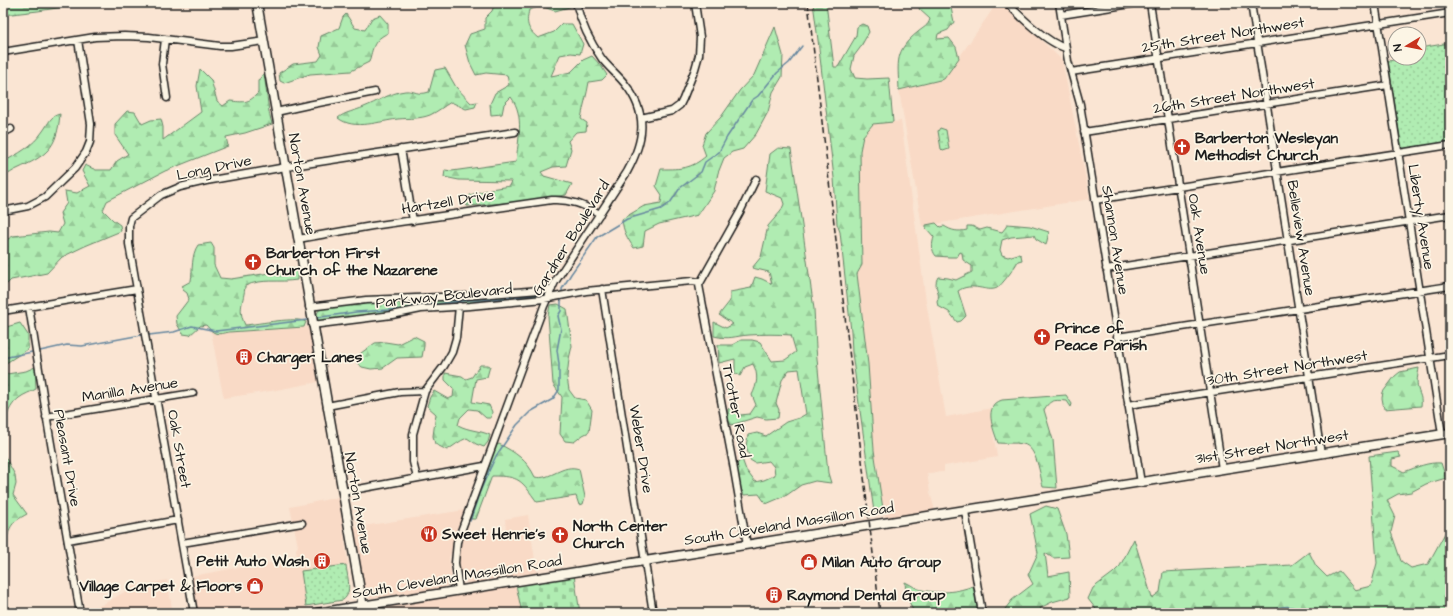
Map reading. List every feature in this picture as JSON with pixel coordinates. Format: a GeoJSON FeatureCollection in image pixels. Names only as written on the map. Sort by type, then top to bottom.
{"type":"FeatureCollection","features":[{"type":"Feature","properties":{"kind":"main road","name":"Norton Avenue"},"geometry":{"type":"LineString","coordinates":[[257,3],[312,325],[363,610]]}},
{"type":"Feature","properties":{"kind":"main road","name":"31st Street Northwest"},"geometry":{"type":"LineString","coordinates":[[1099,490],[1446,434]]}},
{"type":"Feature","properties":{"kind":"main road","name":"South Cleveland Massillon Road"},"geometry":{"type":"LineString","coordinates":[[317,613],[363,610],[459,590],[1099,490]]}},
{"type":"Feature","properties":{"kind":"street","name":"Gardner Boulevard"},"geometry":{"type":"LineString","coordinates":[[459,590],[455,565],[456,546],[484,466],[547,298],[635,157],[641,134],[641,118],[638,107],[630,91],[602,59],[590,39],[584,28],[576,3]]}},
{"type":"Feature","properties":{"kind":"street"},"geometry":{"type":"LineString","coordinates":[[641,118],[672,111],[680,105],[683,99],[699,55],[700,37],[695,3]]}},
{"type":"Feature","properties":{"kind":"street"},"geometry":{"type":"LineString","coordinates":[[1007,3],[1022,19],[1056,44],[1066,48]]}},
{"type":"Feature","properties":{"kind":"street","name":"Shannon Avenue"},"geometry":{"type":"LineString","coordinates":[[1059,3],[1066,48],[1080,104],[1141,483]]}},
{"type":"Feature","properties":{"kind":"street"},"geometry":{"type":"LineString","coordinates":[[1061,15],[1137,3]]}},
{"type":"Feature","properties":{"kind":"street","name":"Oak Avenue"},"geometry":{"type":"LineString","coordinates":[[1150,3],[1222,469]]}},
{"type":"Feature","properties":{"kind":"street","name":"Belleview Avenue"},"geometry":{"type":"LineString","coordinates":[[1251,3],[1322,454]]}},
{"type":"Feature","properties":{"kind":"street","name":"Liberty Avenue"},"geometry":{"type":"LineString","coordinates":[[1375,3],[1430,358],[1446,434]]}},
{"type":"Feature","properties":{"kind":"street","name":"25th Street Northwest"},"geometry":{"type":"LineString","coordinates":[[1071,72],[1450,13]]}},
{"type":"Feature","properties":{"kind":"street"},"geometry":{"type":"LineString","coordinates":[[3,52],[95,37],[118,36],[165,39],[220,46],[231,46],[264,41]]}},
{"type":"Feature","properties":{"kind":"street"},"geometry":{"type":"LineString","coordinates":[[165,39],[162,51],[162,64],[166,98]]}},
{"type":"Feature","properties":{"kind":"street"},"geometry":{"type":"LineString","coordinates":[[3,211],[28,206],[45,197],[75,168],[86,152],[90,142],[91,119],[78,40]]}},
{"type":"Feature","properties":{"kind":"street","name":"26th Street Northwest"},"geometry":{"type":"LineString","coordinates":[[1084,132],[1388,86]]}},
{"type":"Feature","properties":{"kind":"street"},"geometry":{"type":"LineString","coordinates":[[276,112],[308,104],[375,92]]}},
{"type":"Feature","properties":{"kind":"street"},"geometry":{"type":"LineString","coordinates":[[3,133],[11,129]]}},
{"type":"Feature","properties":{"kind":"street","name":"Long Drive"},"geometry":{"type":"LineString","coordinates":[[137,289],[129,235],[130,222],[136,214],[161,195],[180,187],[206,181],[515,132]]}},
{"type":"Feature","properties":{"kind":"street"},"geometry":{"type":"LineString","coordinates":[[1095,200],[1450,145]]}},
{"type":"Feature","properties":{"kind":"street"},"geometry":{"type":"LineString","coordinates":[[401,149],[412,221]]}},
{"type":"Feature","properties":{"kind":"street"},"geometry":{"type":"LineString","coordinates":[[700,282],[740,212],[756,179]]}},
{"type":"Feature","properties":{"kind":"street","name":"Hartzell Drive"},"geometry":{"type":"LineString","coordinates":[[298,239],[507,206],[562,199],[583,205],[600,214]]}},
{"type":"Feature","properties":{"kind":"street"},"geometry":{"type":"LineString","coordinates":[[1106,269],[1450,215]]}},
{"type":"Feature","properties":{"kind":"street","name":"Parkway Boulevard"},"geometry":{"type":"LineString","coordinates":[[312,325],[392,315],[421,309],[547,298],[602,289],[692,281],[700,282]]}},
{"type":"Feature","properties":{"kind":"street","name":"Trotter Road"},"geometry":{"type":"LineString","coordinates":[[700,282],[700,295],[733,464],[746,545]]}},
{"type":"Feature","properties":{"kind":"street"},"geometry":{"type":"LineString","coordinates":[[1117,337],[1450,286]]}},
{"type":"Feature","properties":{"kind":"street"},"geometry":{"type":"LineString","coordinates":[[3,311],[137,289]]}},
{"type":"Feature","properties":{"kind":"street","name":"Oak Street"},"geometry":{"type":"LineString","coordinates":[[137,289],[194,613]]}},
{"type":"Feature","properties":{"kind":"street","name":"Parkway Boulevard"},"geometry":{"type":"LineString","coordinates":[[309,307],[366,300],[465,296],[552,289]]}},
{"type":"Feature","properties":{"kind":"street","name":"Weber Drive"},"geometry":{"type":"LineString","coordinates":[[602,289],[653,613]]}},
{"type":"Feature","properties":{"kind":"street"},"geometry":{"type":"LineString","coordinates":[[417,478],[413,462],[413,434],[425,391],[444,366],[452,352],[456,338],[459,306]]}},
{"type":"Feature","properties":{"kind":"street","name":"Pleasant Drive"},"geometry":{"type":"LineString","coordinates":[[29,307],[46,417],[80,613]]}},
{"type":"Feature","properties":{"kind":"street","name":"30th Street Northwest"},"geometry":{"type":"LineString","coordinates":[[1128,406],[1450,355]]}},
{"type":"Feature","properties":{"kind":"street"},"geometry":{"type":"LineString","coordinates":[[327,406],[400,392],[425,391]]}},
{"type":"Feature","properties":{"kind":"street","name":"Manilla Avenue"},"geometry":{"type":"LineString","coordinates":[[46,417],[193,393]]}},
{"type":"Feature","properties":{"kind":"street"},"geometry":{"type":"LineString","coordinates":[[342,492],[484,466]]}},
{"type":"Feature","properties":{"kind":"street"},"geometry":{"type":"LineString","coordinates":[[965,510],[982,613]]}},
{"type":"Feature","properties":{"kind":"street"},"geometry":{"type":"LineString","coordinates":[[68,540],[178,520]]}},
{"type":"Feature","properties":{"kind":"street"},"geometry":{"type":"LineString","coordinates":[[182,543],[302,524]]}},
{"type":"Feature","properties":{"kind":"shaded area"},"geometry":{"type":"Polygon","coordinates":[[[997,3],[1001,3],[1062,60],[1090,199],[922,226],[899,90],[944,79],[997,3]]]}},
{"type":"Feature","properties":{"kind":"shaded area"},"geometry":{"type":"Polygon","coordinates":[[[901,121],[926,301],[946,417],[992,408],[990,414],[997,457],[944,466],[944,472],[927,473],[935,511],[886,520],[879,488],[879,474],[874,450],[868,364],[857,274],[862,265],[860,151],[863,136],[873,124],[901,121]]]}},
{"type":"Feature","properties":{"kind":"shaded area"},"geometry":{"type":"Polygon","coordinates":[[[309,327],[318,382],[224,398],[211,331],[218,334],[309,327]]]}},
{"type":"Feature","properties":{"kind":"shaded area"},"geometry":{"type":"Polygon","coordinates":[[[339,497],[348,565],[301,572],[307,613],[194,613],[187,577],[297,559],[296,549],[298,546],[290,507],[339,497]]]}},
{"type":"Feature","properties":{"kind":"shaded area"},"geometry":{"type":"Polygon","coordinates":[[[465,510],[449,558],[451,576],[447,585],[442,588],[371,598],[367,597],[361,582],[351,528],[465,510]]]}},
{"type":"Feature","properties":{"kind":"shaded area"},"geometry":{"type":"Polygon","coordinates":[[[528,515],[537,573],[474,583],[468,583],[459,578],[456,565],[461,534],[506,531],[505,519],[528,515]]]}},
{"type":"Feature","properties":{"kind":"shaded area"},"geometry":{"type":"Polygon","coordinates":[[[167,580],[173,613],[80,613],[79,610],[102,605],[133,587],[167,580]]]}},
{"type":"Feature","properties":{"kind":"shaded area"},"geometry":{"type":"Polygon","coordinates":[[[516,585],[522,613],[370,613],[374,609],[516,585]]]}},
{"type":"Feature","properties":{"kind":"green space"},"geometry":{"type":"Polygon","coordinates":[[[3,3],[89,3],[3,15],[3,3]]]}},
{"type":"Feature","properties":{"kind":"green space"},"geometry":{"type":"Polygon","coordinates":[[[495,3],[573,3],[573,6],[555,11],[541,6],[529,10],[528,26],[538,38],[554,32],[562,24],[572,24],[583,44],[580,54],[571,53],[560,55],[551,76],[571,72],[583,60],[592,56],[607,75],[602,80],[589,82],[581,119],[587,123],[586,131],[576,132],[568,141],[571,149],[566,166],[553,167],[541,172],[544,176],[572,184],[566,195],[517,202],[467,206],[466,201],[470,195],[490,189],[510,186],[512,181],[459,180],[444,177],[445,170],[452,171],[516,162],[520,128],[518,112],[511,97],[504,104],[502,114],[491,115],[490,104],[495,93],[509,85],[507,75],[486,73],[476,75],[470,63],[465,45],[470,34],[485,29],[485,18],[492,11],[495,3]]]}},
{"type":"Feature","properties":{"kind":"green space"},"geometry":{"type":"Polygon","coordinates":[[[813,3],[826,3],[834,67],[838,67],[856,36],[857,27],[862,24],[867,26],[869,32],[854,56],[851,69],[855,78],[889,78],[893,122],[873,124],[863,136],[860,151],[862,265],[857,274],[868,364],[874,450],[883,509],[874,512],[852,353],[840,232],[837,224],[834,178],[813,3]]]}},
{"type":"Feature","properties":{"kind":"green space"},"geometry":{"type":"Polygon","coordinates":[[[921,3],[950,3],[954,22],[948,30],[938,34],[937,39],[949,38],[956,47],[959,58],[944,79],[899,90],[898,64],[901,51],[910,39],[927,25],[930,19],[919,9],[921,3]]]}},
{"type":"Feature","properties":{"kind":"green space"},"geometry":{"type":"Polygon","coordinates":[[[346,14],[355,28],[365,30],[372,18],[380,15],[388,24],[388,33],[379,39],[374,45],[369,62],[351,71],[310,74],[284,83],[280,81],[279,73],[293,64],[318,61],[322,55],[319,47],[321,36],[339,28],[343,17],[346,14]]]}},
{"type":"Feature","properties":{"kind":"green space"},"geometry":{"type":"Polygon","coordinates":[[[775,27],[783,55],[782,77],[773,92],[768,112],[756,134],[743,149],[732,152],[724,158],[718,173],[714,191],[698,215],[659,224],[645,231],[643,246],[634,248],[623,227],[622,219],[644,206],[661,203],[662,195],[656,186],[661,169],[674,169],[690,166],[706,156],[702,145],[706,133],[721,117],[740,90],[754,75],[775,27]]]}},
{"type":"Feature","properties":{"kind":"green space"},"geometry":{"type":"Polygon","coordinates":[[[1450,43],[1450,143],[1402,150],[1389,66],[1427,66],[1427,47],[1450,43]]]}},
{"type":"Feature","properties":{"kind":"green space"},"geometry":{"type":"Polygon","coordinates":[[[445,68],[456,87],[471,103],[477,102],[475,107],[466,109],[451,102],[430,115],[418,118],[398,119],[359,125],[344,122],[338,118],[399,92],[429,92],[435,70],[445,68]]]}},
{"type":"Feature","properties":{"kind":"green space"},"geometry":{"type":"Polygon","coordinates":[[[200,69],[211,80],[217,101],[223,106],[230,101],[245,102],[254,97],[258,93],[258,81],[264,73],[272,124],[245,133],[226,137],[228,146],[165,171],[107,201],[103,210],[120,225],[121,231],[62,257],[47,273],[11,280],[6,285],[3,285],[3,242],[13,236],[49,232],[58,233],[63,224],[60,213],[67,203],[65,191],[77,193],[90,186],[82,171],[85,165],[96,170],[111,170],[117,161],[128,154],[115,135],[115,124],[127,111],[135,112],[142,124],[151,120],[161,119],[163,127],[163,140],[201,112],[197,86],[200,69]]]}},
{"type":"Feature","properties":{"kind":"green space"},"geometry":{"type":"Polygon","coordinates":[[[60,114],[59,126],[53,143],[49,149],[36,159],[9,174],[3,175],[3,162],[20,153],[30,145],[39,136],[52,118],[60,114]]]}},
{"type":"Feature","properties":{"kind":"green space"},"geometry":{"type":"Polygon","coordinates":[[[940,128],[946,130],[949,149],[943,151],[941,149],[938,131],[940,128]]]}},
{"type":"Feature","properties":{"kind":"green space"},"geometry":{"type":"Polygon","coordinates":[[[778,148],[791,149],[814,309],[816,348],[828,473],[831,483],[815,481],[801,485],[787,495],[766,504],[759,494],[744,495],[741,489],[736,465],[742,459],[746,470],[755,482],[775,475],[774,467],[769,461],[755,463],[750,460],[746,446],[748,435],[757,433],[766,436],[786,422],[806,414],[799,369],[789,370],[782,380],[776,403],[779,410],[778,418],[766,419],[757,417],[731,425],[728,420],[728,409],[734,407],[740,415],[750,414],[756,405],[752,395],[757,376],[753,364],[745,367],[740,376],[735,373],[735,359],[719,363],[718,345],[732,345],[741,340],[760,342],[772,361],[785,360],[796,352],[791,335],[760,334],[728,338],[719,337],[714,336],[714,322],[726,328],[733,324],[719,315],[730,301],[730,292],[751,288],[755,277],[772,284],[769,272],[752,268],[761,257],[768,226],[781,211],[784,204],[782,198],[765,191],[770,154],[778,148]]]}},
{"type":"Feature","properties":{"kind":"green space"},"geometry":{"type":"Polygon","coordinates":[[[936,223],[940,227],[944,226],[958,231],[967,230],[967,226],[972,226],[980,230],[987,228],[1002,232],[1007,224],[1030,226],[1049,232],[1046,245],[1036,239],[1034,235],[1011,237],[1002,240],[1000,250],[1002,255],[1008,257],[1018,254],[1021,255],[1022,260],[1018,261],[1002,284],[997,288],[989,289],[969,287],[958,291],[966,316],[961,321],[957,322],[949,312],[938,306],[936,280],[938,277],[956,280],[972,272],[972,266],[963,260],[962,253],[960,252],[957,257],[936,256],[932,247],[934,237],[926,228],[926,225],[936,223]]]}},
{"type":"Feature","properties":{"kind":"green space"},"geometry":{"type":"Polygon","coordinates":[[[211,243],[214,248],[214,265],[220,278],[231,279],[292,268],[297,270],[297,280],[264,281],[245,286],[241,314],[245,325],[301,320],[306,322],[304,327],[219,334],[211,331],[206,325],[200,326],[190,335],[183,334],[177,324],[176,316],[189,299],[182,286],[191,281],[193,258],[198,245],[211,243]]]}},
{"type":"Feature","properties":{"kind":"green space"},"geometry":{"type":"Polygon","coordinates":[[[542,292],[543,295],[539,297],[488,304],[435,305],[417,307],[400,312],[322,322],[318,321],[317,317],[318,312],[322,307],[382,301],[394,304],[402,300],[542,292]]]}},
{"type":"Feature","properties":{"kind":"green space"},"geometry":{"type":"Polygon","coordinates":[[[558,304],[567,309],[572,346],[567,377],[569,390],[575,398],[586,400],[592,410],[589,432],[574,442],[565,441],[560,434],[562,397],[553,384],[548,316],[550,305],[558,304]]]}},
{"type":"Feature","properties":{"kind":"green space"},"geometry":{"type":"Polygon","coordinates":[[[20,323],[28,335],[28,349],[3,365],[3,328],[20,323]]]}},
{"type":"Feature","properties":{"kind":"green space"},"geometry":{"type":"Polygon","coordinates":[[[414,336],[424,341],[422,357],[397,358],[383,368],[371,369],[362,367],[356,362],[361,353],[375,343],[385,342],[398,344],[414,336]]]}},
{"type":"Feature","properties":{"kind":"green space"},"geometry":{"type":"Polygon","coordinates":[[[480,365],[490,366],[487,377],[476,379],[472,402],[489,405],[492,412],[491,418],[486,418],[477,410],[469,409],[460,418],[458,425],[490,435],[488,442],[484,447],[467,438],[447,450],[435,444],[433,436],[436,414],[427,406],[430,397],[434,391],[448,399],[453,397],[454,389],[445,380],[445,373],[462,376],[466,379],[472,377],[480,365]]]}},
{"type":"Feature","properties":{"kind":"green space"},"geometry":{"type":"Polygon","coordinates":[[[35,367],[36,389],[23,395],[14,402],[11,407],[6,419],[3,444],[3,368],[7,374],[26,371],[35,367]]]}},
{"type":"Feature","properties":{"kind":"green space"},"geometry":{"type":"Polygon","coordinates":[[[1419,368],[1417,384],[1421,399],[1421,406],[1384,409],[1382,398],[1383,392],[1395,376],[1400,372],[1419,368]]]}},
{"type":"Feature","properties":{"kind":"green space"},"geometry":{"type":"Polygon","coordinates":[[[1066,395],[1072,404],[1071,407],[1067,401],[1053,401],[1048,404],[1044,410],[1053,440],[1057,488],[1043,487],[1037,462],[1032,450],[1028,446],[1020,443],[998,443],[992,424],[991,412],[996,403],[1002,400],[1066,395]]]}},
{"type":"Feature","properties":{"kind":"green space"},"geometry":{"type":"Polygon","coordinates":[[[499,444],[520,457],[535,477],[546,477],[567,468],[579,469],[585,497],[583,504],[579,505],[576,496],[537,502],[523,484],[514,478],[492,476],[476,519],[471,519],[481,483],[494,446],[499,444]]]}},
{"type":"Feature","properties":{"kind":"green space"},"geometry":{"type":"Polygon","coordinates":[[[1398,452],[1401,457],[1392,459],[1392,466],[1404,472],[1427,464],[1441,463],[1446,478],[1426,484],[1411,492],[1398,494],[1387,500],[1395,516],[1391,532],[1401,561],[1411,568],[1428,564],[1450,524],[1450,613],[1099,613],[1088,599],[1093,588],[1120,566],[1134,539],[1152,598],[1160,592],[1163,572],[1292,565],[1309,552],[1316,566],[1327,577],[1339,571],[1355,590],[1371,586],[1377,563],[1369,456],[1398,452]]]}},
{"type":"Feature","properties":{"kind":"green space"},"geometry":{"type":"Polygon","coordinates":[[[3,453],[15,475],[16,484],[13,495],[27,514],[14,522],[10,528],[6,543],[3,545],[3,453]]]}},
{"type":"Feature","properties":{"kind":"green space"},"geometry":{"type":"Polygon","coordinates":[[[1046,506],[1057,509],[1066,534],[1069,557],[1053,558],[1045,553],[1048,576],[1069,572],[1070,597],[1052,602],[1040,608],[1045,613],[1002,613],[1012,600],[1033,584],[1028,575],[1038,553],[1030,514],[1046,506]]]}},
{"type":"Feature","properties":{"kind":"green space"},"geometry":{"type":"Polygon","coordinates":[[[346,565],[349,589],[346,597],[343,600],[306,606],[301,571],[346,565]]]}},
{"type":"Feature","properties":{"kind":"green space"},"geometry":{"type":"Polygon","coordinates":[[[574,575],[580,613],[522,613],[516,585],[574,575]]]}},
{"type":"Feature","properties":{"kind":"green space"},"geometry":{"type":"Polygon","coordinates":[[[905,582],[915,588],[935,592],[955,591],[973,586],[978,613],[914,613],[906,594],[905,582]]]}},
{"type":"Feature","properties":{"kind":"waterway"},"geometry":{"type":"LineString","coordinates":[[562,293],[562,289],[571,274],[597,237],[627,219],[661,209],[670,203],[680,188],[701,172],[705,162],[719,152],[727,137],[752,100],[758,96],[777,73],[789,63],[802,46]]}},
{"type":"Feature","properties":{"kind":"waterway"},"geometry":{"type":"LineString","coordinates":[[315,318],[356,312],[405,309],[417,304],[436,304],[543,294]]}},
{"type":"Feature","properties":{"kind":"waterway"},"geometry":{"type":"LineString","coordinates":[[470,521],[479,494],[496,456],[517,425],[530,412],[553,399],[559,390],[559,364],[557,350],[561,329],[558,316],[561,311],[561,298]]}},
{"type":"Feature","properties":{"kind":"waterway"},"geometry":{"type":"LineString","coordinates":[[149,335],[174,332],[192,326],[216,331],[307,320]]}},
{"type":"Feature","properties":{"kind":"waterway"},"geometry":{"type":"LineString","coordinates":[[40,351],[67,345],[82,346],[141,335]]}},
{"type":"Feature","properties":{"kind":"waterway"},"geometry":{"type":"LineString","coordinates":[[3,358],[32,352]]}},
{"type":"Feature","properties":{"kind":"waterway"},"geometry":{"type":"LineString","coordinates":[[1269,613],[1283,607],[1297,608],[1306,613]]}},
{"type":"Feature","properties":{"kind":"railway"},"geometry":{"type":"LineString","coordinates":[[808,3],[880,613]]}},
{"type":"Feature","properties":{"kind":"place","name":"Barberton Wesleyan Methodist Church"},"geometry":{"type":"Point","coordinates":[1182,147]}},
{"type":"Feature","properties":{"kind":"place","name":"Barberton First Church of the Nazarene"},"geometry":{"type":"Point","coordinates":[253,262]}},
{"type":"Feature","properties":{"kind":"place","name":"Prince of Peace Parish"},"geometry":{"type":"Point","coordinates":[1042,337]}},
{"type":"Feature","properties":{"kind":"place","name":"Charger Lanes"},"geometry":{"type":"Point","coordinates":[244,357]}},
{"type":"Feature","properties":{"kind":"place","name":"Sweet Henrie's"},"geometry":{"type":"Point","coordinates":[429,534]}},
{"type":"Feature","properties":{"kind":"place","name":"North Center Church"},"geometry":{"type":"Point","coordinates":[560,535]}},
{"type":"Feature","properties":{"kind":"place","name":"Petit Auto Wash"},"geometry":{"type":"Point","coordinates":[322,561]}},
{"type":"Feature","properties":{"kind":"place","name":"Milan Auto Group"},"geometry":{"type":"Point","coordinates":[809,562]}},
{"type":"Feature","properties":{"kind":"place","name":"Village Carpet & Floors"},"geometry":{"type":"Point","coordinates":[255,586]}},
{"type":"Feature","properties":{"kind":"place","name":"Raymond Dental Group"},"geometry":{"type":"Point","coordinates":[774,595]}}]}
